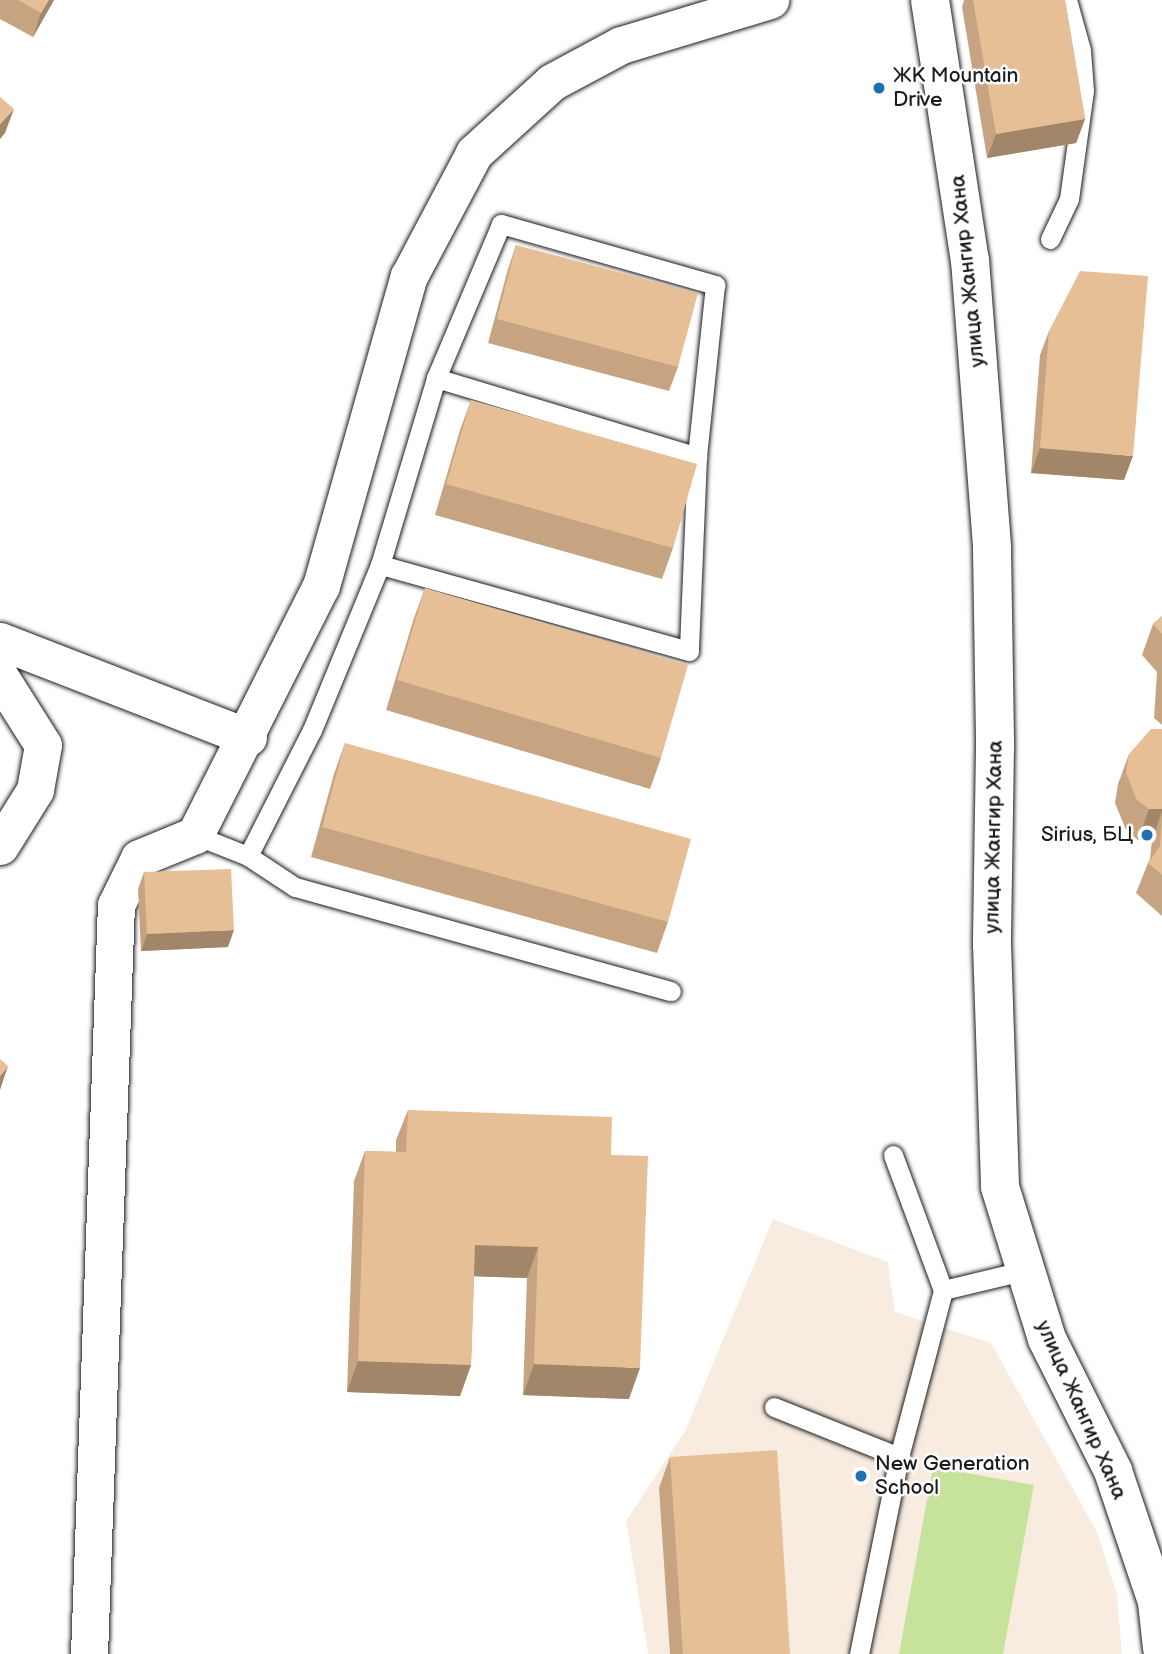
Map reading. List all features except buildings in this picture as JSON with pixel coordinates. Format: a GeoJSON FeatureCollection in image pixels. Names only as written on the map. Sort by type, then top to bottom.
{"type":"FeatureCollection","features":[{"type":"Feature","properties":{"kind":"street"},"geometry":{"type":"LineString","coordinates":[[89,1654],[116,905],[139,858],[195,835],[248,737],[321,586],[409,276],[474,153],[552,82],[621,45],[769,0]]}},
{"type":"Feature","properties":{"kind":"street","name":"улица Жангир Хана"},"geometry":{"type":"LineString","coordinates":[[930,0],[968,247],[992,563],[992,944],[1000,1187],[1023,1271],[1047,1339],[1113,1471],[1160,1602],[1162,1648]]}},
{"type":"Feature","properties":{"kind":"street"},"geometry":{"type":"LineString","coordinates":[[0,641],[248,737]]}},
{"type":"Feature","properties":{"kind":"street"},"geometry":{"type":"LineString","coordinates":[[0,677],[43,745],[35,790],[0,846]]}},
{"type":"Feature","properties":{"kind":"lane"},"geometry":{"type":"LineString","coordinates":[[1050,239],[1069,199],[1084,91],[1081,50],[1067,0]]}},
{"type":"Feature","properties":{"kind":"lane"},"geometry":{"type":"LineString","coordinates":[[248,856],[312,730],[380,565],[436,378],[501,224],[715,285],[697,457],[689,651],[380,565]]}},
{"type":"Feature","properties":{"kind":"lane"},"geometry":{"type":"LineString","coordinates":[[436,378],[697,457]]}},
{"type":"Feature","properties":{"kind":"lane"},"geometry":{"type":"LineString","coordinates":[[195,835],[248,856],[295,887],[671,991]]}},
{"type":"Feature","properties":{"kind":"lane"},"geometry":{"type":"LineString","coordinates":[[859,1654],[899,1457],[943,1290],[893,1155]]}},
{"type":"Feature","properties":{"kind":"lane"},"geometry":{"type":"LineString","coordinates":[[943,1290],[1023,1271]]}},
{"type":"Feature","properties":{"kind":"lane"},"geometry":{"type":"LineString","coordinates":[[774,1407],[899,1457]]}},
{"type":"Feature","properties":{"kind":"shaded area","name":"New Generation School"},"geometry":{"type":"Polygon","coordinates":[[[773,1219],[888,1262],[895,1312],[991,1343],[1097,1532],[1117,1594],[1122,1654],[648,1654],[626,1521],[685,1431],[773,1219]]]}},
{"type":"Feature","properties":{"kind":"green space"},"geometry":{"type":"Polygon","coordinates":[[[933,1467],[1034,1485],[1003,1654],[899,1654],[933,1467]]]}},
{"type":"Feature","properties":{"kind":"place","name":"ЖК Mountain Drive"},"geometry":{"type":"Point","coordinates":[879,88]}},
{"type":"Feature","properties":{"kind":"place","name":"Sirius, БЦ"},"geometry":{"type":"Point","coordinates":[1147,835]}},
{"type":"Feature","properties":{"kind":"place","name":"New Generation School"},"geometry":{"type":"Point","coordinates":[861,1476]}}]}
